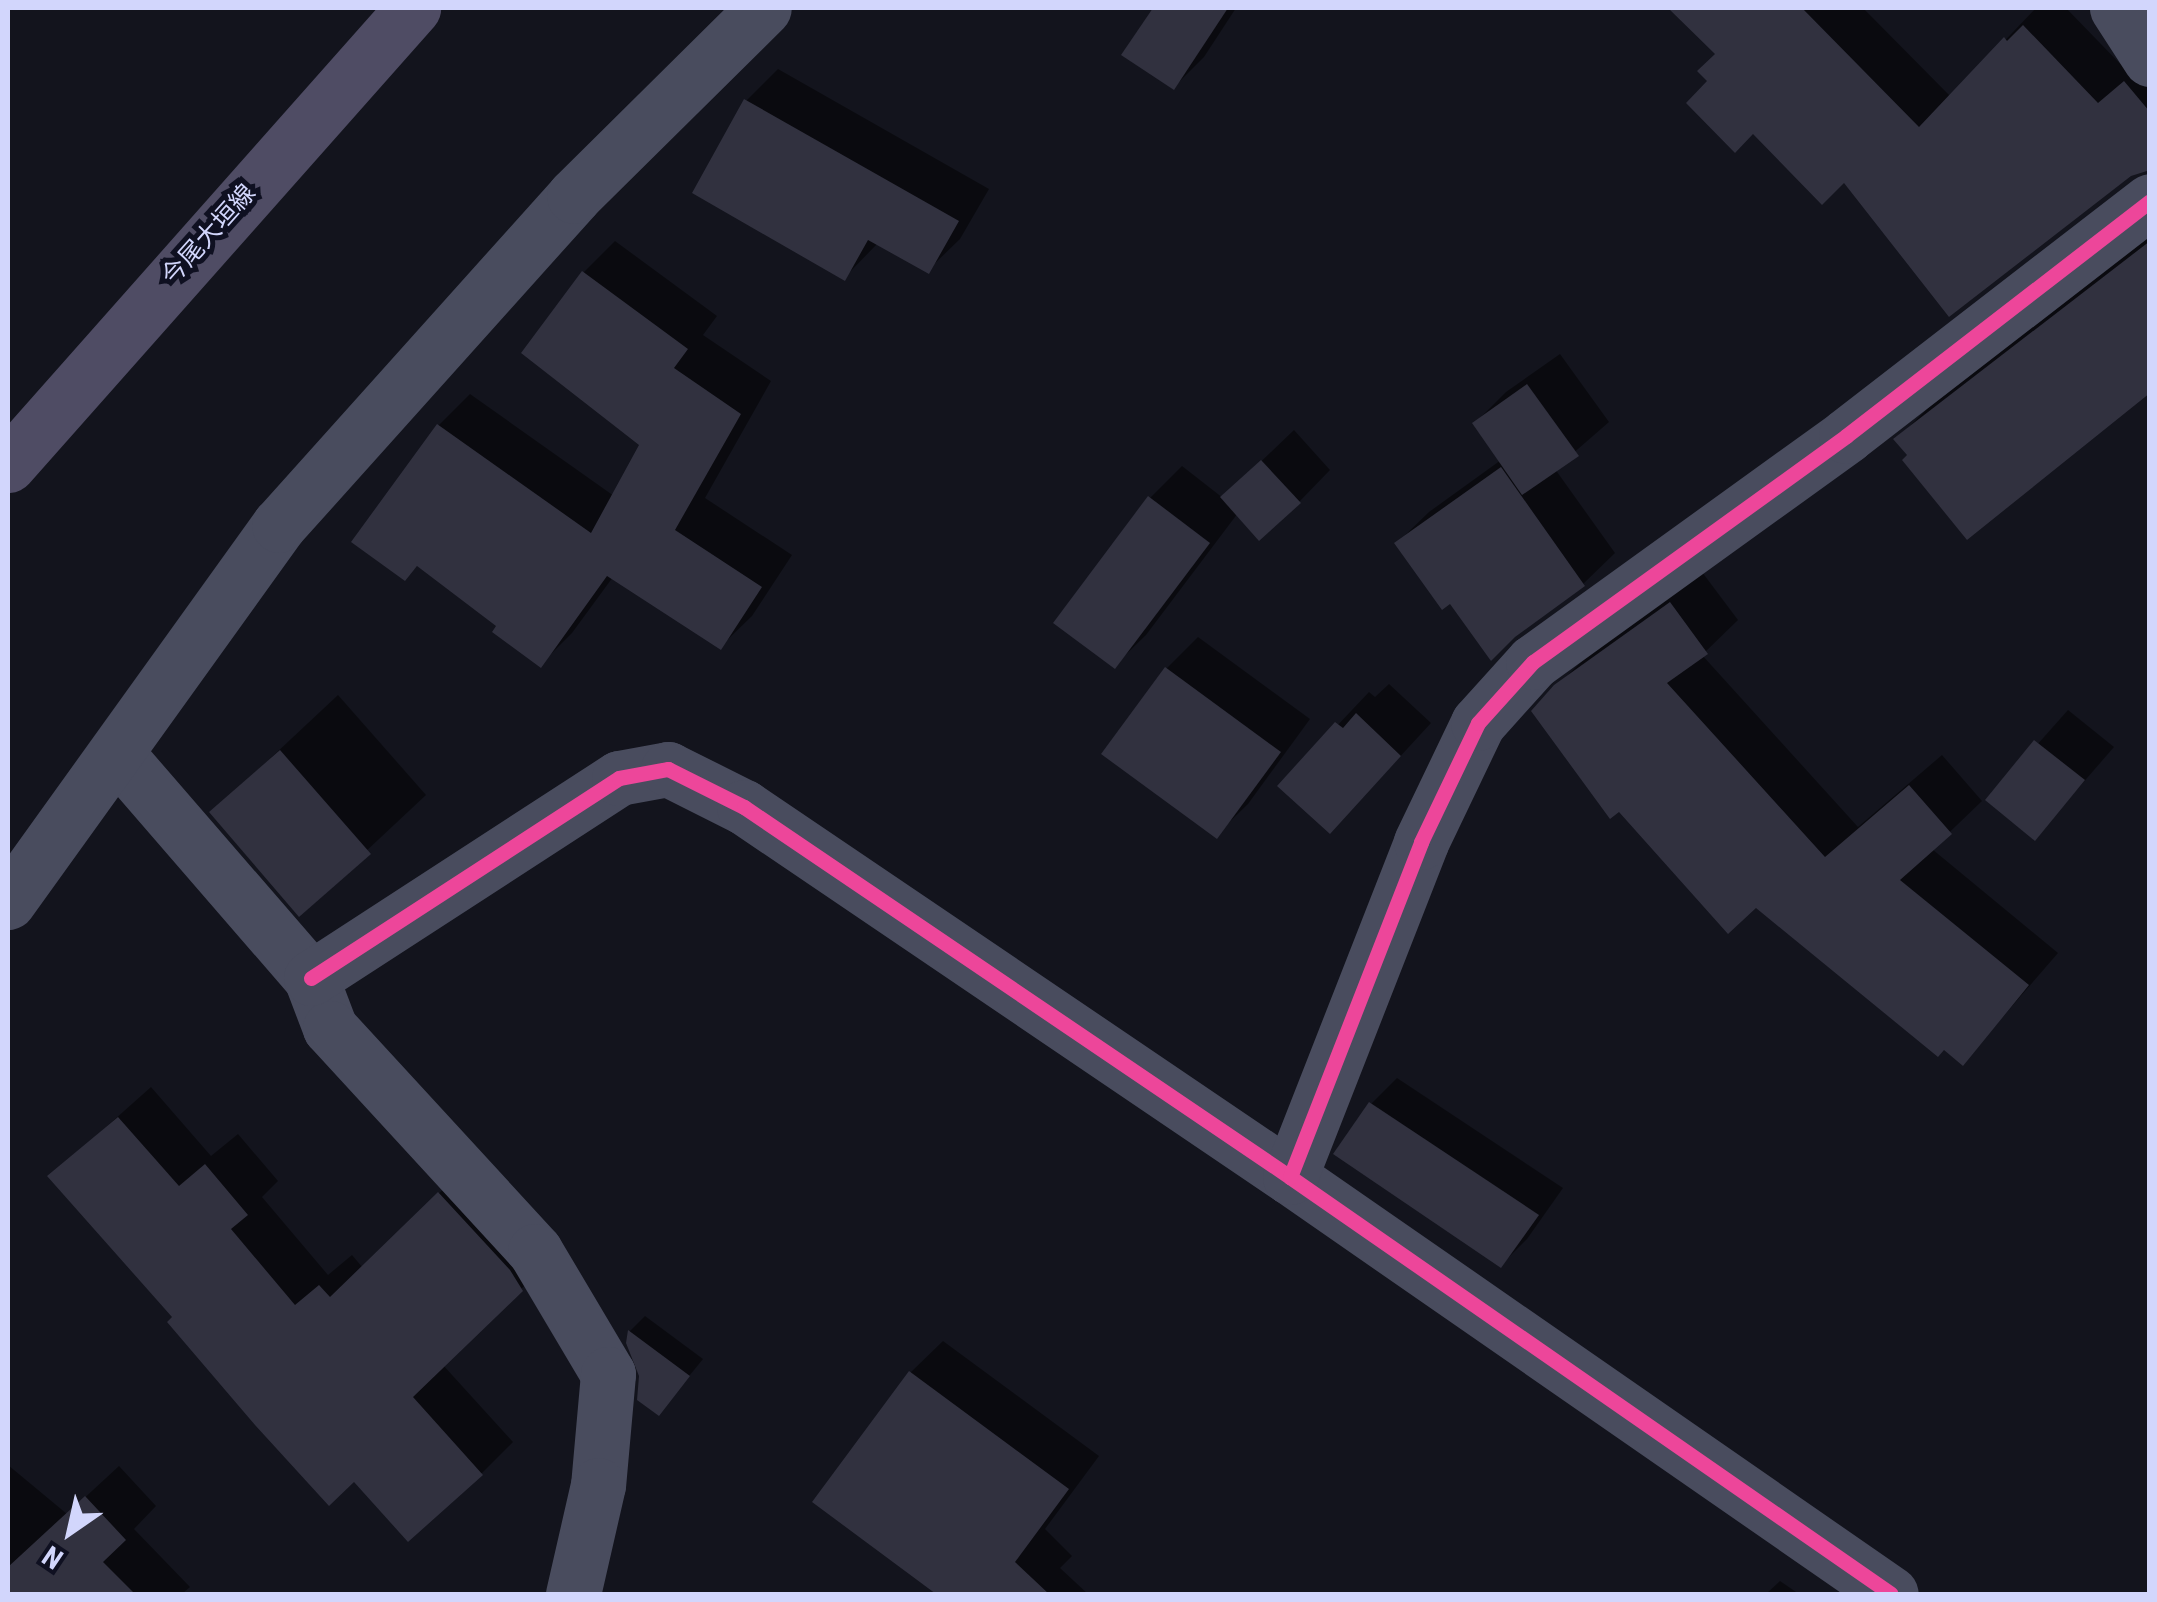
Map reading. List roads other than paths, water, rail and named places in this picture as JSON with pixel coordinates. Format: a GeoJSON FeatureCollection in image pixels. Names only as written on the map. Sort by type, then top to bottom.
{"type":"FeatureCollection","features":[{"type":"Feature","properties":{"kind":"main road","name":"今尾大垣線"},"geometry":{"type":"LineString","coordinates":[[8,465],[413,8]]}},
{"type":"Feature","properties":{"kind":"street"},"geometry":{"type":"LineString","coordinates":[[8,902],[280,525],[574,196],[764,8]]}},
{"type":"Feature","properties":{"kind":"street"},"geometry":{"type":"LineString","coordinates":[[2117,8],[2150,59]]}},
{"type":"Feature","properties":{"kind":"street"},"geometry":{"type":"LineString","coordinates":[[1290,1176],[1421,842],[1478,724],[1533,662],[1846,436],[2150,201]]}},
{"type":"Feature","properties":{"kind":"street"},"geometry":{"type":"LineString","coordinates":[[118,754],[311,978],[330,1028],[535,1251],[608,1374],[598,1485],[573,1594]]}},
{"type":"Feature","properties":{"kind":"street"},"geometry":{"type":"LineString","coordinates":[[311,978],[619,778],[668,769],[744,808],[1290,1176],[1891,1594]]}}]}
